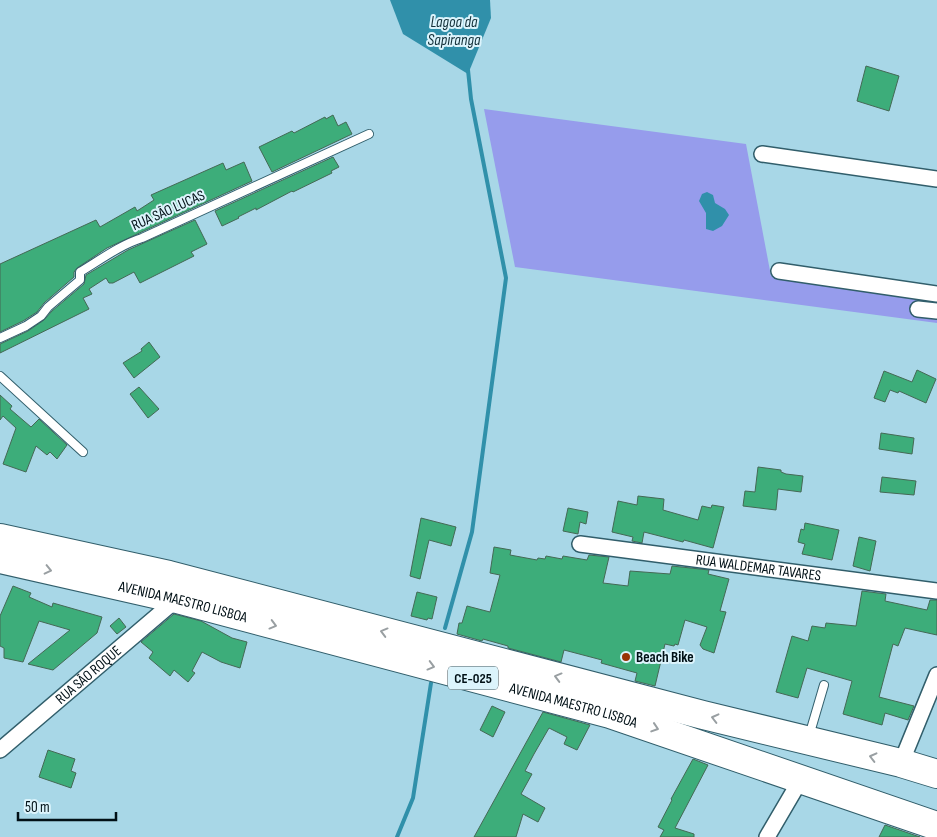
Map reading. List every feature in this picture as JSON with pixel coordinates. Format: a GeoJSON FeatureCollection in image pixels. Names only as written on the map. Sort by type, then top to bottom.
{"type":"FeatureCollection","features":[{"type":"Feature","properties":{"kind":"highway","name":"AVENIDA MAESTRO LISBOA"},"geometry":{"type":"LineString","coordinates":[[0,538],[168,575],[694,713],[901,763],[937,774]]}},
{"type":"Feature","properties":{"kind":"highway","name":"AVENIDA MAESTRO LISBOA"},"geometry":{"type":"LineString","coordinates":[[0,560],[177,599],[610,714],[937,826]]}},
{"type":"Feature","properties":{"kind":"highway"},"geometry":{"type":"LineString","coordinates":[[937,803],[937,814]]}},
{"type":"Feature","properties":{"kind":"street"},"geometry":{"type":"LineString","coordinates":[[762,154],[937,179]]}},
{"type":"Feature","properties":{"kind":"street"},"geometry":{"type":"LineString","coordinates":[[779,272],[937,294]]}},
{"type":"Feature","properties":{"kind":"street"},"geometry":{"type":"LineString","coordinates":[[918,309],[937,311]]}},
{"type":"Feature","properties":{"kind":"street","name":"RUA WALDEMAR TAVARES"},"geometry":{"type":"LineString","coordinates":[[580,544],[937,591]]}},
{"type":"Feature","properties":{"kind":"street","name":"RUA SÃO ROQUE"},"geometry":{"type":"LineString","coordinates":[[2,746],[177,599]]}},
{"type":"Feature","properties":{"kind":"street"},"geometry":{"type":"LineString","coordinates":[[901,763],[937,675]]}},
{"type":"Feature","properties":{"kind":"street"},"geometry":{"type":"LineString","coordinates":[[767,837],[801,779]]}},
{"type":"Feature","properties":{"kind":"lane","name":"RUA SÃO LUCAS"},"geometry":{"type":"LineString","coordinates":[[0,338],[26,326],[41,316],[48,306],[80,279],[80,272],[117,249],[369,134]]}},
{"type":"Feature","properties":{"kind":"lane"},"geometry":{"type":"LineString","coordinates":[[0,376],[83,452]]}},
{"type":"Feature","properties":{"kind":"lane"},"geometry":{"type":"LineString","coordinates":[[807,741],[824,685]]}},
{"type":"Feature","properties":{"kind":"shaded area"},"geometry":{"type":"Polygon","coordinates":[[[484,109],[746,144],[771,276],[937,299],[937,323],[515,267],[484,109]]]}},
{"type":"Feature","properties":{"kind":"water","name":"Lagoa da Sapiranga"},"geometry":{"type":"Polygon","coordinates":[[[390,0],[490,0],[491,18],[468,74],[403,34],[390,0]]]}},
{"type":"Feature","properties":{"kind":"water"},"geometry":{"type":"Polygon","coordinates":[[[707,192],[713,195],[715,203],[725,209],[729,215],[722,226],[713,231],[706,229],[706,213],[699,201],[702,194],[707,192]]]}},
{"type":"Feature","properties":{"kind":"building"},"geometry":{"type":"Polygon","coordinates":[[[866,66],[899,76],[889,111],[857,101],[866,66]]]}},
{"type":"Feature","properties":{"kind":"building"},"geometry":{"type":"Polygon","coordinates":[[[333,115],[338,126],[346,122],[352,134],[272,172],[259,147],[292,131],[294,133],[325,117],[326,119],[333,115]]]}},
{"type":"Feature","properties":{"kind":"building"},"geometry":{"type":"Polygon","coordinates":[[[333,157],[339,167],[331,171],[332,173],[222,226],[215,211],[333,157]]]}},
{"type":"Feature","properties":{"kind":"building"},"geometry":{"type":"Polygon","coordinates":[[[244,162],[252,181],[107,248],[77,268],[74,272],[74,277],[44,303],[37,312],[0,332],[0,264],[96,220],[100,227],[135,207],[137,211],[154,200],[151,195],[223,163],[226,170],[244,162]]]}},
{"type":"Feature","properties":{"kind":"building"},"geometry":{"type":"Polygon","coordinates":[[[195,220],[207,244],[191,252],[194,256],[140,283],[134,272],[113,283],[109,283],[106,278],[89,289],[92,294],[83,298],[89,309],[0,353],[0,344],[28,331],[44,320],[84,284],[86,275],[128,250],[195,220]]]}},
{"type":"Feature","properties":{"kind":"building"},"geometry":{"type":"Polygon","coordinates":[[[149,342],[160,357],[134,378],[123,363],[142,351],[141,349],[149,342]]]}},
{"type":"Feature","properties":{"kind":"building"},"geometry":{"type":"Polygon","coordinates":[[[917,370],[936,379],[926,403],[899,391],[898,393],[890,390],[885,402],[874,398],[884,371],[912,382],[917,370]]]}},
{"type":"Feature","properties":{"kind":"building"},"geometry":{"type":"Polygon","coordinates":[[[139,387],[159,409],[148,418],[130,394],[139,387]]]}},
{"type":"Feature","properties":{"kind":"building"},"geometry":{"type":"Polygon","coordinates":[[[0,395],[12,406],[10,409],[31,427],[39,419],[67,445],[57,459],[50,452],[47,455],[36,446],[26,472],[3,464],[16,428],[3,416],[0,420],[0,395]]]}},
{"type":"Feature","properties":{"kind":"building"},"geometry":{"type":"Polygon","coordinates":[[[881,433],[914,438],[912,454],[879,449],[881,433]]]}},
{"type":"Feature","properties":{"kind":"building"},"geometry":{"type":"Polygon","coordinates":[[[758,467],[781,470],[781,472],[786,474],[803,476],[801,492],[778,489],[776,510],[743,506],[745,491],[755,492],[758,467]]]}},
{"type":"Feature","properties":{"kind":"building"},"geometry":{"type":"Polygon","coordinates":[[[882,477],[916,481],[914,495],[880,492],[882,477]]]}},
{"type":"Feature","properties":{"kind":"building"},"geometry":{"type":"Polygon","coordinates":[[[638,496],[664,499],[663,510],[698,520],[702,506],[711,508],[712,505],[724,507],[713,548],[644,532],[642,543],[632,541],[633,537],[612,532],[618,501],[637,505],[638,496]]]}},
{"type":"Feature","properties":{"kind":"building"},"geometry":{"type":"Polygon","coordinates":[[[568,508],[588,512],[586,524],[580,522],[578,534],[563,531],[568,508]]]}},
{"type":"Feature","properties":{"kind":"building"},"geometry":{"type":"Polygon","coordinates":[[[421,518],[456,527],[451,546],[429,540],[420,579],[410,576],[421,518]]]}},
{"type":"Feature","properties":{"kind":"building"},"geometry":{"type":"Polygon","coordinates":[[[805,523],[839,530],[832,560],[802,554],[805,544],[798,542],[801,529],[804,530],[805,523]]]}},
{"type":"Feature","properties":{"kind":"building"},"geometry":{"type":"Polygon","coordinates":[[[859,537],[876,541],[870,571],[853,566],[859,537]]]}},
{"type":"Feature","properties":{"kind":"building"},"geometry":{"type":"Polygon","coordinates":[[[494,547],[511,550],[510,555],[537,560],[538,558],[545,559],[546,556],[562,559],[563,556],[587,560],[589,555],[609,557],[603,583],[628,586],[630,571],[670,574],[672,566],[709,570],[708,574],[729,579],[720,611],[726,612],[714,653],[703,649],[700,645],[707,627],[685,620],[678,645],[665,644],[655,686],[635,681],[637,673],[601,663],[602,660],[564,650],[561,662],[508,648],[508,646],[483,639],[482,641],[457,634],[459,623],[462,623],[467,606],[490,612],[500,575],[490,573],[494,547]]]}},
{"type":"Feature","properties":{"kind":"building"},"geometry":{"type":"Polygon","coordinates":[[[13,586],[31,593],[29,597],[52,607],[53,603],[102,617],[97,633],[53,670],[28,664],[70,630],[39,621],[23,662],[4,658],[4,648],[0,646],[0,616],[13,586]]]}},
{"type":"Feature","properties":{"kind":"building"},"geometry":{"type":"Polygon","coordinates":[[[862,591],[886,594],[885,601],[927,610],[930,600],[937,600],[937,635],[905,628],[898,646],[893,644],[879,697],[914,706],[908,720],[885,713],[882,725],[843,714],[852,681],[807,668],[798,698],[776,692],[792,636],[808,641],[812,626],[825,628],[826,623],[856,626],[862,591]]]}},
{"type":"Feature","properties":{"kind":"building"},"geometry":{"type":"Polygon","coordinates":[[[417,592],[437,597],[432,619],[428,618],[427,620],[411,616],[417,592]]]}},
{"type":"Feature","properties":{"kind":"building"},"geometry":{"type":"Polygon","coordinates":[[[174,614],[201,621],[232,638],[247,642],[240,668],[221,662],[202,652],[192,671],[195,673],[188,682],[174,670],[170,676],[149,658],[153,652],[141,642],[174,614]]]}},
{"type":"Feature","properties":{"kind":"building"},"geometry":{"type":"Polygon","coordinates":[[[119,618],[126,627],[117,634],[110,626],[119,618]]]}},
{"type":"Feature","properties":{"kind":"building"},"geometry":{"type":"Polygon","coordinates":[[[492,706],[505,712],[493,737],[480,730],[492,706]]]}},
{"type":"Feature","properties":{"kind":"building"},"geometry":{"type":"Polygon","coordinates":[[[543,712],[590,725],[577,750],[564,744],[567,737],[549,728],[534,754],[525,771],[532,774],[521,794],[545,808],[538,822],[523,814],[516,837],[474,837],[543,712]]]}},
{"type":"Feature","properties":{"kind":"building"},"geometry":{"type":"Polygon","coordinates":[[[48,750],[75,759],[71,771],[76,773],[71,788],[39,777],[48,750]]]}},
{"type":"Feature","properties":{"kind":"building"},"geometry":{"type":"Polygon","coordinates":[[[693,759],[708,765],[675,828],[694,834],[694,837],[660,837],[664,830],[658,827],[693,759]]]}},
{"type":"Feature","properties":{"kind":"building"},"geometry":{"type":"Polygon","coordinates":[[[885,825],[917,836],[920,837],[879,837],[885,825]]]}},
{"type":"Feature","properties":{"kind":"waterway"},"geometry":{"type":"LineString","coordinates":[[445,628],[472,532],[506,278],[471,99],[468,70]]}},
{"type":"Feature","properties":{"kind":"waterway"},"geometry":{"type":"LineString","coordinates":[[397,837],[413,798],[431,683]]}},
{"type":"Feature","properties":{"kind":"place","name":"Beach Bike"},"geometry":{"type":"Point","coordinates":[626,657]}}]}
